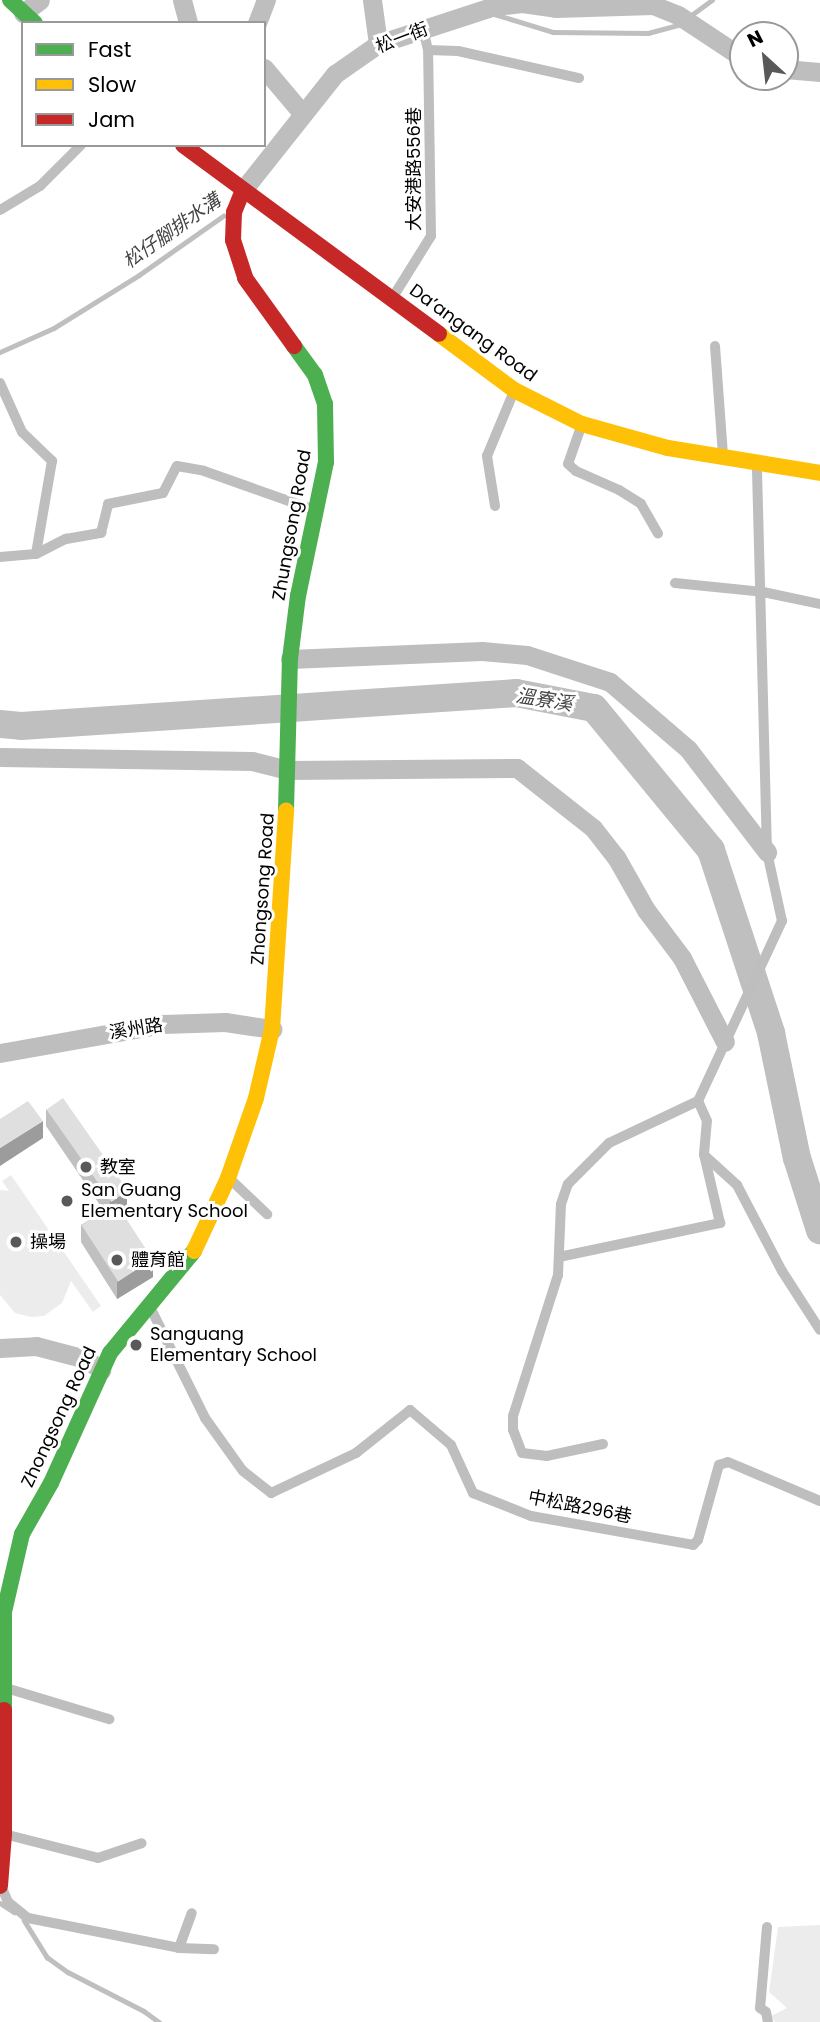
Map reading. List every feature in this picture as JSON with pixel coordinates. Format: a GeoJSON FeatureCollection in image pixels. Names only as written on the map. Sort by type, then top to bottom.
{"type":"FeatureCollection","features":[{"type":"Feature","properties":{"kind":"street"},"geometry":{"type":"LineString","coordinates":[[23,12],[40,0]]}},
{"type":"Feature","properties":{"kind":"street"},"geometry":{"type":"LineString","coordinates":[[181,0],[187,21]]}},
{"type":"Feature","properties":{"kind":"street"},"geometry":{"type":"LineString","coordinates":[[258,21],[266,0]]}},
{"type":"Feature","properties":{"kind":"street"},"geometry":{"type":"LineString","coordinates":[[372,0],[378,44]]}},
{"type":"Feature","properties":{"kind":"street","name":"松一街"},"geometry":{"type":"LineString","coordinates":[[243,190],[335,74],[378,44],[496,3],[522,3],[556,8],[620,2],[653,5],[678,15],[729,49]]}},
{"type":"Feature","properties":{"kind":"street"},"geometry":{"type":"LineString","coordinates":[[266,70],[302,113]]}},
{"type":"Feature","properties":{"kind":"street"},"geometry":{"type":"LineString","coordinates":[[799,70],[820,72]]}},
{"type":"Feature","properties":{"kind":"street","name":"Da’angang Road"},"geometry":{"type":"LineString","coordinates":[[186,147],[514,390],[582,424],[668,448],[820,473]]}},
{"type":"Feature","properties":{"kind":"street","name":"Zhungsong Road"},"geometry":{"type":"LineString","coordinates":[[243,190],[234,212],[233,240],[245,278],[315,375],[325,404],[326,462],[298,596],[288,684]]}},
{"type":"Feature","properties":{"kind":"street"},"geometry":{"type":"LineString","coordinates":[[290,659],[482,651],[527,655],[610,682],[688,749],[766,852]]}},
{"type":"Feature","properties":{"kind":"street","name":"Zhongsong Road"},"geometry":{"type":"LineString","coordinates":[[0,1885],[4,1834],[4,1612],[22,1534],[51,1483],[101,1370],[122,1335],[197,1248],[228,1178],[256,1098],[272,1029],[290,761],[288,684]]}},
{"type":"Feature","properties":{"kind":"street"},"geometry":{"type":"LineString","coordinates":[[0,757],[290,761],[517,768],[593,828],[616,857],[646,911],[682,958],[730,1034]]}},
{"type":"Feature","properties":{"kind":"street","name":"溪州路"},"geometry":{"type":"LineString","coordinates":[[0,1053],[163,1024],[225,1022],[272,1029]]}},
{"type":"Feature","properties":{"kind":"street"},"geometry":{"type":"LineString","coordinates":[[0,1348],[36,1346],[86,1359],[101,1370]]}},
{"type":"Feature","properties":{"kind":"lane","name":"大安港路556巷"},"geometry":{"type":"LineString","coordinates":[[393,298],[431,236],[428,50],[423,29]]}},
{"type":"Feature","properties":{"kind":"lane"},"geometry":{"type":"LineString","coordinates":[[428,50],[458,51],[579,78]]}},
{"type":"Feature","properties":{"kind":"lane"},"geometry":{"type":"LineString","coordinates":[[0,210],[40,186],[79,147]]}},
{"type":"Feature","properties":{"kind":"lane"},"geometry":{"type":"LineString","coordinates":[[715,346],[723,457]]}},
{"type":"Feature","properties":{"kind":"lane"},"geometry":{"type":"LineString","coordinates":[[0,383],[22,432],[52,461],[36,554]]}},
{"type":"Feature","properties":{"kind":"lane"},"geometry":{"type":"LineString","coordinates":[[495,506],[487,456],[514,390]]}},
{"type":"Feature","properties":{"kind":"lane"},"geometry":{"type":"LineString","coordinates":[[582,424],[568,464],[641,504],[657,534]]}},
{"type":"Feature","properties":{"kind":"lane"},"geometry":{"type":"LineString","coordinates":[[603,1444],[547,1456],[522,1453],[513,1430],[513,1416],[558,1275],[561,1204],[568,1184],[609,1143],[698,1101],[782,920],[766,852],[763,592],[757,462]]}},
{"type":"Feature","properties":{"kind":"lane"},"geometry":{"type":"LineString","coordinates":[[0,556],[36,554],[66,539],[102,533],[108,504],[163,494],[177,466],[204,471],[314,511]]}},
{"type":"Feature","properties":{"kind":"lane"},"geometry":{"type":"LineString","coordinates":[[675,583],[763,592],[820,604]]}},
{"type":"Feature","properties":{"kind":"lane"},"geometry":{"type":"LineString","coordinates":[[559,1257],[720,1223],[704,1154],[707,1121],[698,1101]]}},
{"type":"Feature","properties":{"kind":"lane"},"geometry":{"type":"LineString","coordinates":[[704,1154],[737,1185],[782,1271],[820,1330]]}},
{"type":"Feature","properties":{"kind":"lane"},"geometry":{"type":"LineString","coordinates":[[228,1178],[267,1214]]}},
{"type":"Feature","properties":{"kind":"lane","name":"中松路296巷"},"geometry":{"type":"LineString","coordinates":[[149,1306],[205,1418],[243,1471],[271,1493],[356,1453],[410,1410],[451,1445],[473,1493],[531,1516],[693,1545],[698,1540],[719,1465],[728,1462],[820,1501]]}},
{"type":"Feature","properties":{"kind":"lane"},"geometry":{"type":"LineString","coordinates":[[2,1686],[109,1719]]}},
{"type":"Feature","properties":{"kind":"lane"},"geometry":{"type":"LineString","coordinates":[[4,1834],[98,1858],[142,1843]]}},
{"type":"Feature","properties":{"kind":"lane"},"geometry":{"type":"LineString","coordinates":[[0,1885],[8,1902],[28,1918],[179,1948],[214,1949]]}},
{"type":"Feature","properties":{"kind":"lane"},"geometry":{"type":"LineString","coordinates":[[179,1948],[192,1913]]}},
{"type":"Feature","properties":{"kind":"lane"},"geometry":{"type":"LineString","coordinates":[[767,1927],[760,2008],[766,2011],[768,2022]]}},
{"type":"Feature","properties":{"kind":"shaded area"},"geometry":{"type":"Polygon","coordinates":[[[11,1175],[101,1306],[93,1312],[71,1281],[62,1303],[44,1316],[31,1317],[15,1313],[0,1295],[0,1190],[9,1191],[2,1181],[11,1175]]]}},
{"type":"Feature","properties":{"kind":"shaded area"},"geometry":{"type":"Polygon","coordinates":[[[820,1925],[820,2022],[775,2022],[771,2016],[787,2008],[769,1992],[778,1927],[820,1925]]]}},
{"type":"Feature","properties":{"kind":"building"},"geometry":{"type":"Polygon","coordinates":[[[63,1098],[128,1191],[111,1202],[47,1109],[63,1098]]]}},
{"type":"Feature","properties":{"kind":"building"},"geometry":{"type":"Polygon","coordinates":[[[28,1101],[43,1121],[0,1148],[0,1119],[28,1101]]]}},
{"type":"Feature","properties":{"kind":"building"},"geometry":{"type":"Polygon","coordinates":[[[116,1203],[152,1259],[118,1282],[82,1225],[116,1203]]]}},
{"type":"Feature","properties":{"kind":"waterway","name":"松仔腳排水溝"},"geometry":{"type":"LineString","coordinates":[[690,16],[712,0]]}},
{"type":"Feature","properties":{"kind":"waterway","name":"松仔腳排水溝"},"geometry":{"type":"LineString","coordinates":[[491,13],[553,32],[648,33],[681,24]]}},
{"type":"Feature","properties":{"kind":"waterway","name":"松仔腳排水溝"},"geometry":{"type":"LineString","coordinates":[[0,352],[54,328],[139,275],[223,216]]}},
{"type":"Feature","properties":{"kind":"waterway","name":"溫寮溪"},"geometry":{"type":"LineString","coordinates":[[0,724],[21,726],[516,693],[594,708],[711,850],[771,1033],[797,1158],[820,1230]]}},
{"type":"Feature","properties":{"kind":"waterway"},"geometry":{"type":"LineString","coordinates":[[0,1903],[14,1912]]}},
{"type":"Feature","properties":{"kind":"waterway"},"geometry":{"type":"LineString","coordinates":[[24,1920],[47,1957],[68,1972],[144,2011],[159,2022]]}},
{"type":"Feature","properties":{"kind":"traffic: fast"},"geometry":{"type":"LineString","coordinates":[[10,0],[33,21]]}},
{"type":"Feature","properties":{"kind":"traffic: fast"},"geometry":{"type":"LineString","coordinates":[[286,810],[290,659],[298,596],[326,462],[325,404],[315,375],[294,346]]}},
{"type":"Feature","properties":{"kind":"traffic: fast"},"geometry":{"type":"LineString","coordinates":[[4,1710],[4,1612],[22,1534],[51,1483],[110,1353],[194,1251]]}},
{"type":"Feature","properties":{"kind":"traffic: slow"},"geometry":{"type":"LineString","coordinates":[[439,334],[514,390],[582,424],[668,448],[820,473]]}},
{"type":"Feature","properties":{"kind":"traffic: slow"},"geometry":{"type":"LineString","coordinates":[[194,1251],[228,1178],[256,1098],[272,1029],[286,810]]}},
{"type":"Feature","properties":{"kind":"traffic: jam"},"geometry":{"type":"LineString","coordinates":[[186,147],[439,334]]}},
{"type":"Feature","properties":{"kind":"traffic: jam"},"geometry":{"type":"LineString","coordinates":[[243,190],[234,212],[233,240],[245,278],[294,346]]}},
{"type":"Feature","properties":{"kind":"traffic: jam"},"geometry":{"type":"LineString","coordinates":[[0,1886],[4,1834],[4,1710]]}},
{"type":"Feature","properties":{"kind":"place","name":"教室"},"geometry":{"type":"Point","coordinates":[86,1167]}},
{"type":"Feature","properties":{"kind":"place","name":"San Guang Elementary School"},"geometry":{"type":"Point","coordinates":[67,1201]}},
{"type":"Feature","properties":{"kind":"place","name":"操場"},"geometry":{"type":"Point","coordinates":[16,1242]}},
{"type":"Feature","properties":{"kind":"place","name":"體育館"},"geometry":{"type":"Point","coordinates":[117,1260]}},
{"type":"Feature","properties":{"kind":"place","name":"Sanguang Elementary School"},"geometry":{"type":"Point","coordinates":[136,1345]}}]}
